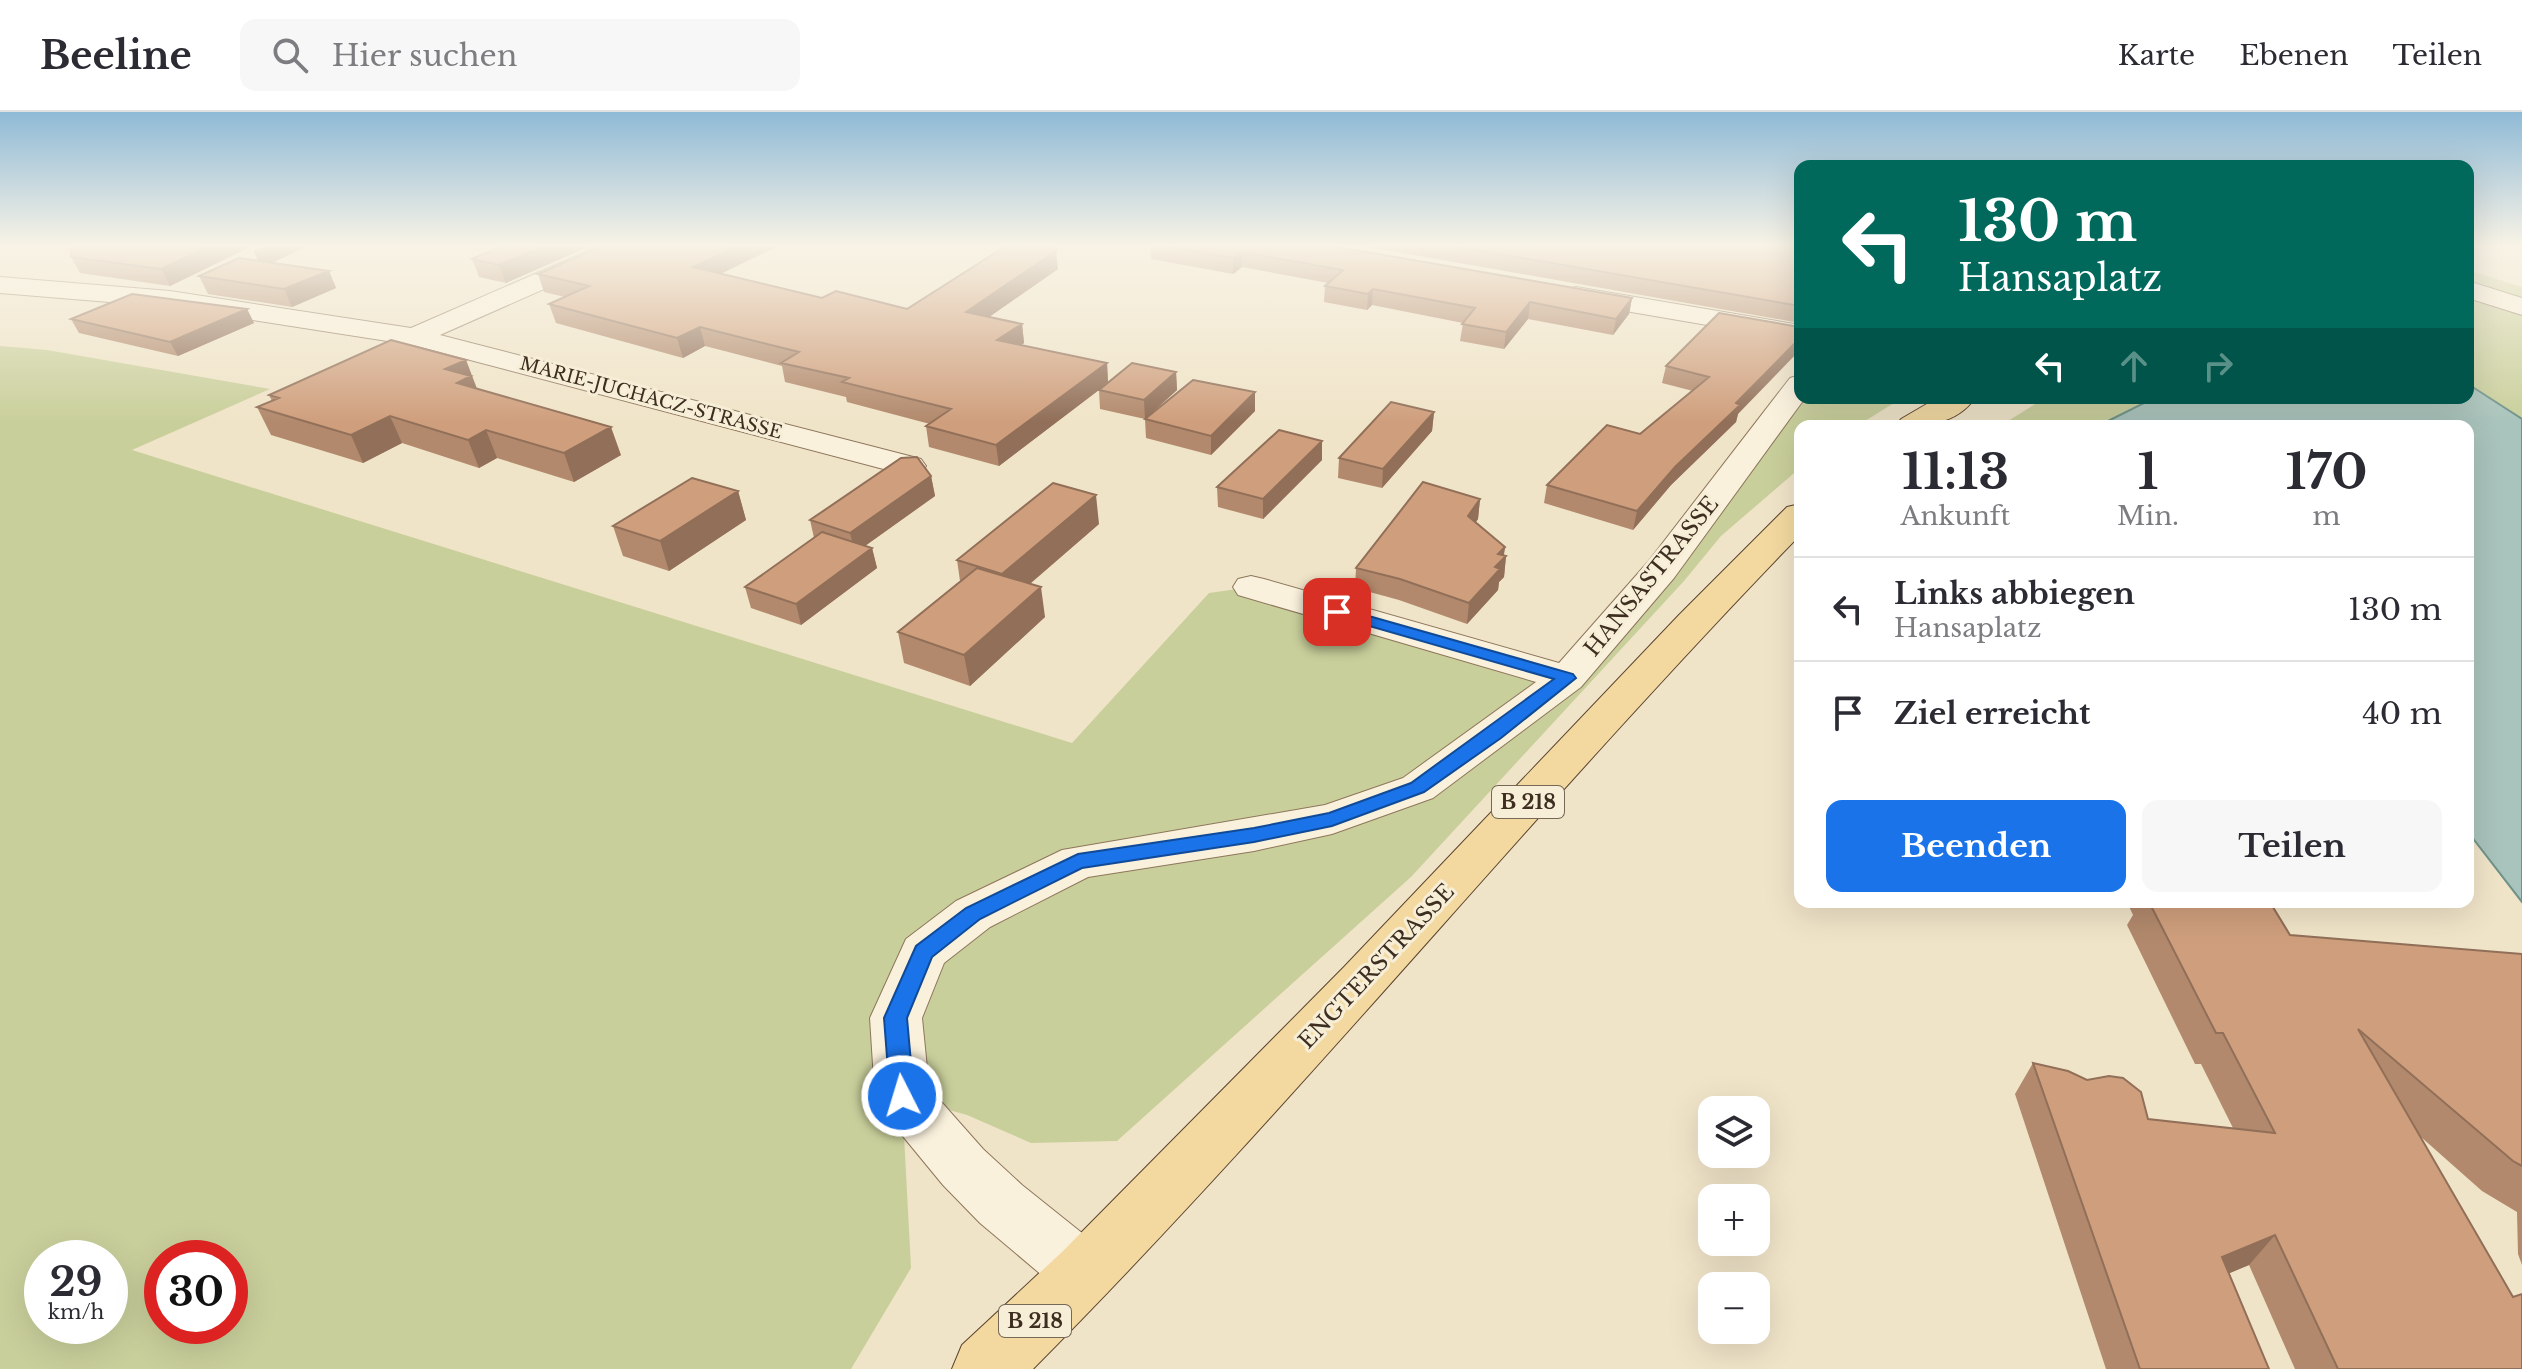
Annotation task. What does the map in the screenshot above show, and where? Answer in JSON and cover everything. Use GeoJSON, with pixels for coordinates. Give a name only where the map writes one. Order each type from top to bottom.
{"type":"FeatureCollection","features":[{"type":"Feature","properties":{"kind":"main road"},"geometry":{"type":"LineString","coordinates":[[1922,420],[1949,404]]}},
{"type":"Feature","properties":{"kind":"main road","name":"ENGTERSTRASSE"},"geometry":{"type":"LineString","coordinates":[[986,1369],[1085,1273],[1363,982],[1693,623],[1794,521]]}},
{"type":"Feature","properties":{"kind":"street","name":"MARIE-JUCHACZ-STRASSE"},"geometry":{"type":"LineString","coordinates":[[206,305],[403,336],[910,466]]}},
{"type":"Feature","properties":{"kind":"street"},"geometry":{"type":"LineString","coordinates":[[403,336],[479,305]]}},
{"type":"Feature","properties":{"kind":"street"},"geometry":{"type":"LineString","coordinates":[[1637,305],[1794,332]]}},
{"type":"Feature","properties":{"kind":"street","name":"HANSASTRASSE"},"geometry":{"type":"LineString","coordinates":[[1085,1273],[1001,1204],[963,1167],[902,1096],[896,1018],[924,952],[973,914],[1078,862],[1254,835],[1332,819],[1418,788],[1567,678],[1661,570],[1794,392]]}},
{"type":"Feature","properties":{"kind":"street"},"geometry":{"type":"LineString","coordinates":[[1251,587],[1567,678]]}},
{"type":"Feature","properties":{"kind":"green space"},"geometry":{"type":"Polygon","coordinates":[[[2474,305],[2522,305],[2522,419],[2474,388],[2474,305]]]}},
{"type":"Feature","properties":{"kind":"green space"},"geometry":{"type":"Polygon","coordinates":[[[0,346],[47,350],[270,389],[132,450],[1072,743],[1209,593],[1251,587],[1567,677],[1795,404],[1892,404],[1867,420],[1794,420],[1794,473],[1721,536],[1684,581],[1411,877],[1117,1141],[1031,1143],[967,1115],[902,1097],[911,1268],[851,1369],[0,1369],[0,346]]]}},
{"type":"Feature","properties":{"kind":"green space"},"geometry":{"type":"Polygon","coordinates":[[[2035,404],[2142,404],[2110,420],[2010,420],[2035,404]]]}},
{"type":"Feature","properties":{"kind":"water"},"geometry":{"type":"Polygon","coordinates":[[[2474,388],[2522,419],[2522,902],[2474,840],[2474,420],[2110,420],[2142,404],[2474,404],[2474,388]]]}},
{"type":"Feature","properties":{"kind":"building"},"geometry":{"type":"Polygon","coordinates":[[[106,305],[214,305],[247,309],[170,342],[71,319],[106,305]]]}},
{"type":"Feature","properties":{"kind":"building"},"geometry":{"type":"Polygon","coordinates":[[[551,305],[890,305],[907,309],[914,305],[977,305],[966,312],[1022,324],[997,340],[1107,363],[996,445],[926,426],[951,409],[842,382],[849,378],[781,363],[799,352],[700,327],[677,338],[551,305]]]}},
{"type":"Feature","properties":{"kind":"building"},"geometry":{"type":"Polygon","coordinates":[[[1457,305],[1528,305],[1506,332],[1462,324],[1475,308],[1457,305]]]}},
{"type":"Feature","properties":{"kind":"building"},"geometry":{"type":"Polygon","coordinates":[[[1543,305],[1627,305],[1616,319],[1543,305]]]}},
{"type":"Feature","properties":{"kind":"building"},"geometry":{"type":"Polygon","coordinates":[[[1719,313],[1794,326],[1794,344],[1736,403],[1740,405],[1675,467],[1637,511],[1547,485],[1607,425],[1640,434],[1709,377],[1666,366],[1719,313]]]}},
{"type":"Feature","properties":{"kind":"building"},"geometry":{"type":"Polygon","coordinates":[[[391,340],[466,360],[445,369],[471,376],[457,383],[611,427],[564,453],[486,430],[468,440],[390,416],[351,435],[257,407],[279,398],[269,395],[391,340]]]}},
{"type":"Feature","properties":{"kind":"building"},"geometry":{"type":"Polygon","coordinates":[[[1132,363],[1176,372],[1144,400],[1099,390],[1132,363]]]}},
{"type":"Feature","properties":{"kind":"building"},"geometry":{"type":"Polygon","coordinates":[[[1193,380],[1255,392],[1211,436],[1145,419],[1193,380]]]}},
{"type":"Feature","properties":{"kind":"building"},"geometry":{"type":"Polygon","coordinates":[[[1391,402],[1434,412],[1383,469],[1339,458],[1391,402]]]}},
{"type":"Feature","properties":{"kind":"building"},"geometry":{"type":"Polygon","coordinates":[[[1279,430],[1322,441],[1263,499],[1217,487],[1279,430]]]}},
{"type":"Feature","properties":{"kind":"building"},"geometry":{"type":"Polygon","coordinates":[[[917,457],[931,476],[850,533],[810,520],[901,458],[917,457]]]}},
{"type":"Feature","properties":{"kind":"building"},"geometry":{"type":"Polygon","coordinates":[[[692,478],[738,491],[660,541],[613,526],[692,478]]]}},
{"type":"Feature","properties":{"kind":"building"},"geometry":{"type":"Polygon","coordinates":[[[1423,482],[1480,499],[1468,516],[1505,547],[1498,554],[1506,556],[1495,567],[1500,569],[1469,603],[1400,579],[1356,568],[1423,482]]]}},
{"type":"Feature","properties":{"kind":"building"},"geometry":{"type":"Polygon","coordinates":[[[1053,483],[1096,495],[1002,574],[957,560],[1053,483]]]}},
{"type":"Feature","properties":{"kind":"building"},"geometry":{"type":"Polygon","coordinates":[[[822,532],[872,548],[796,604],[745,587],[822,532]]]}},
{"type":"Feature","properties":{"kind":"building"},"geometry":{"type":"Polygon","coordinates":[[[977,568],[1041,587],[964,655],[898,632],[977,568]]]}},
{"type":"Feature","properties":{"kind":"building"},"geometry":{"type":"Polygon","coordinates":[[[2152,908],[2273,908],[2290,935],[2522,954],[2522,1166],[2358,1029],[2513,1297],[2522,1294],[2522,1369],[2338,1369],[2275,1235],[2222,1257],[2269,1369],[2140,1369],[2033,1063],[2068,1071],[2087,1080],[2109,1076],[2123,1078],[2141,1092],[2148,1119],[2275,1133],[2223,1033],[2216,1033],[2152,908]]]}},
{"type":"Feature","properties":{"kind":"route"},"geometry":{"type":"LineString","coordinates":[[902,1096],[896,1018],[924,952],[973,914],[1078,862],[1254,835],[1332,819],[1418,788],[1567,678],[1337,612]]}}]}
